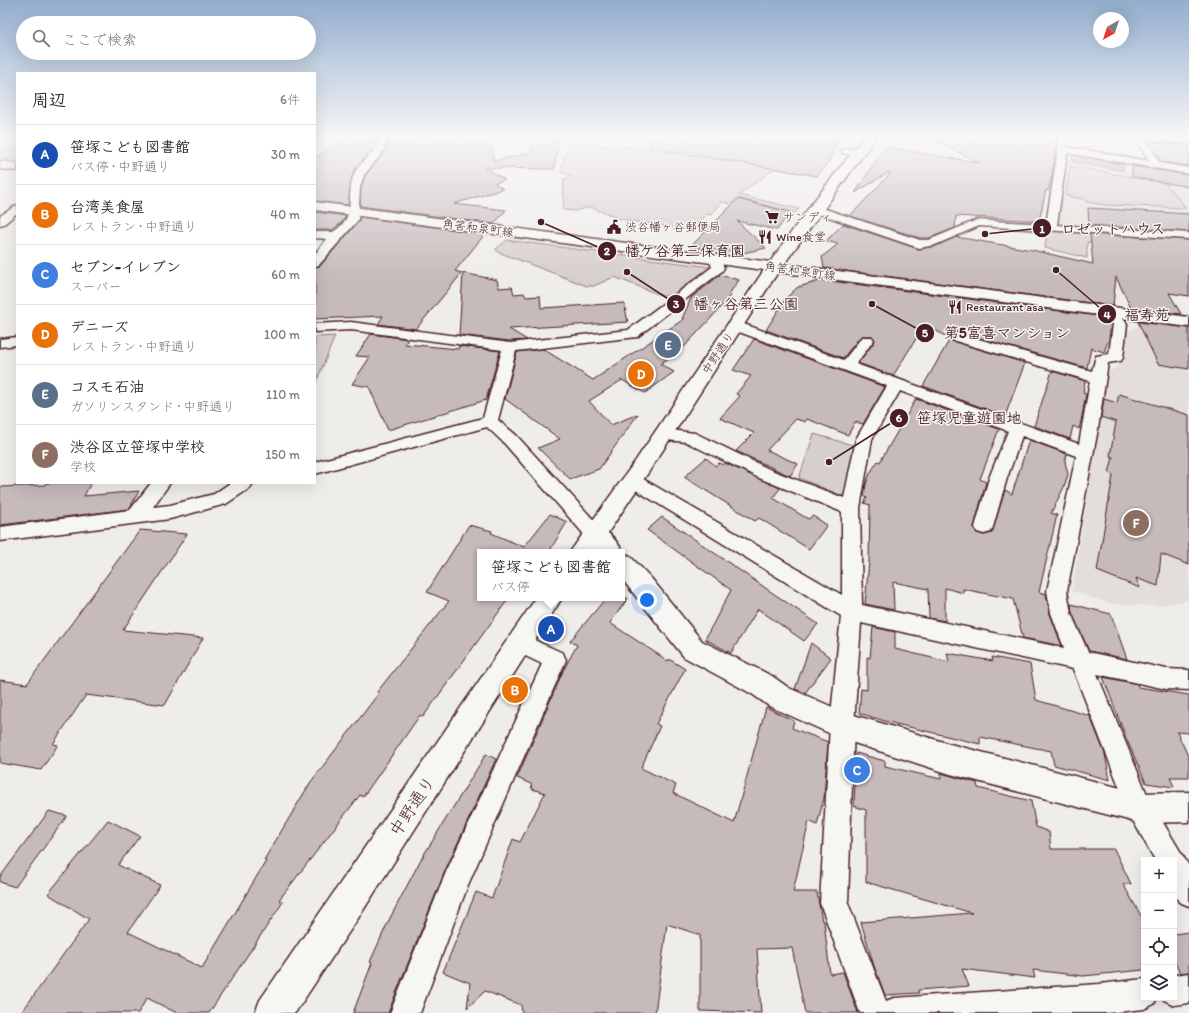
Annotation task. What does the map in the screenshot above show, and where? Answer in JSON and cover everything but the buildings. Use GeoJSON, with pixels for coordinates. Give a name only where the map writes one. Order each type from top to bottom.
{"type":"FeatureCollection","features":[{"type":"Feature","properties":{"kind":"main road","name":"中野通り"},"geometry":{"type":"LineString","coordinates":[[588,543],[831,184]]}},
{"type":"Feature","properties":{"kind":"main road","name":"角筈和泉町線"},"geometry":{"type":"LineString","coordinates":[[316,206],[1189,322]]}},
{"type":"Feature","properties":{"kind":"main road"},"geometry":{"type":"LineString","coordinates":[[588,543],[604,549]]}},
{"type":"Feature","properties":{"kind":"main road"},"geometry":{"type":"LineString","coordinates":[[625,566],[642,585],[692,649],[762,685],[779,697],[842,725],[950,759],[1140,808],[1189,807]]}},
{"type":"Feature","properties":{"kind":"main road","name":"中野通り"},"geometry":{"type":"LineString","coordinates":[[273,1013],[345,908],[548,601]]}},
{"type":"Feature","properties":{"kind":"street"},"geometry":{"type":"LineString","coordinates":[[316,261],[336,236],[352,220],[356,184]]}},
{"type":"Feature","properties":{"kind":"street"},"geometry":{"type":"LineString","coordinates":[[1048,228],[1056,184]]}},
{"type":"Feature","properties":{"kind":"street"},"geometry":{"type":"LineString","coordinates":[[0,222],[16,209]]}},
{"type":"Feature","properties":{"kind":"street"},"geometry":{"type":"LineString","coordinates":[[815,209],[919,244],[931,243],[977,223],[1189,236]]}},
{"type":"Feature","properties":{"kind":"street"},"geometry":{"type":"LineString","coordinates":[[316,235],[336,236]]}},
{"type":"Feature","properties":{"kind":"street"},"geometry":{"type":"LineString","coordinates":[[316,328],[351,326],[510,347],[632,334],[716,270],[718,266],[715,259]]}},
{"type":"Feature","properties":{"kind":"street"},"geometry":{"type":"LineString","coordinates":[[1111,312],[1120,324],[1116,358],[1101,359],[1085,453],[1057,591],[1061,613],[1140,808],[1168,857]]}},
{"type":"Feature","properties":{"kind":"street"},"geometry":{"type":"LineString","coordinates":[[736,326],[1085,453]]}},
{"type":"Feature","properties":{"kind":"street"},"geometry":{"type":"LineString","coordinates":[[957,337],[1098,378]]}},
{"type":"Feature","properties":{"kind":"street"},"geometry":{"type":"LineString","coordinates":[[847,366],[867,340]]}},
{"type":"Feature","properties":{"kind":"street"},"geometry":{"type":"LineString","coordinates":[[0,343],[16,341]]}},
{"type":"Feature","properties":{"kind":"street"},"geometry":{"type":"LineString","coordinates":[[490,421],[510,347]]}},
{"type":"Feature","properties":{"kind":"street"},"geometry":{"type":"LineString","coordinates":[[875,1013],[834,903],[842,725],[852,612],[851,508],[864,439],[896,384]]}},
{"type":"Feature","properties":{"kind":"street"},"geometry":{"type":"LineString","coordinates":[[316,468],[490,421]]}},
{"type":"Feature","properties":{"kind":"street"},"geometry":{"type":"LineString","coordinates":[[490,421],[510,439],[588,543]]}},
{"type":"Feature","properties":{"kind":"street"},"geometry":{"type":"LineString","coordinates":[[984,527],[998,478],[1017,428]]}},
{"type":"Feature","properties":{"kind":"street"},"geometry":{"type":"LineString","coordinates":[[662,435],[689,437],[765,474],[851,508]]}},
{"type":"Feature","properties":{"kind":"street"},"geometry":{"type":"LineString","coordinates":[[632,480],[852,612],[1166,679],[1189,680]]}},
{"type":"Feature","properties":{"kind":"street"},"geometry":{"type":"LineString","coordinates":[[136,516],[160,484]]}},
{"type":"Feature","properties":{"kind":"street"},"geometry":{"type":"LineString","coordinates":[[0,534],[170,512],[220,499],[242,484]]}},
{"type":"Feature","properties":{"kind":"street"},"geometry":{"type":"LineString","coordinates":[[405,1013],[456,882],[555,660],[521,643]]}},
{"type":"Feature","properties":{"kind":"street"},"geometry":{"type":"LineString","coordinates":[[1177,871],[1189,892]]}},
{"type":"Feature","properties":{"kind":"street"},"geometry":{"type":"LineString","coordinates":[[1177,990],[1189,988]]}},
{"type":"Feature","properties":{"kind":"street"},"geometry":{"type":"LineString","coordinates":[[894,1013],[1099,999],[1141,994]]}},
{"type":"Feature","properties":{"kind":"shaded area"},"geometry":{"type":"Polygon","coordinates":[[[564,184],[753,184],[739,195],[799,209],[795,213],[737,198],[731,204],[722,202],[711,215],[706,214],[690,230],[624,220],[590,207],[575,211],[563,210],[564,184]]]}},
{"type":"Feature","properties":{"kind":"shaded area"},"geometry":{"type":"Polygon","coordinates":[[[1063,184],[1189,184],[1189,234],[1057,226],[1063,184]]]}},
{"type":"Feature","properties":{"kind":"shaded area"},"geometry":{"type":"Polygon","coordinates":[[[1068,184],[1166,184],[1186,208],[1106,205],[1086,202],[1085,199],[1066,196],[1068,184]]]}},
{"type":"Feature","properties":{"kind":"shaded area"},"geometry":{"type":"Polygon","coordinates":[[[1047,230],[1133,234],[1137,249],[1087,242],[1087,258],[1045,248],[1047,230]]]}},
{"type":"Feature","properties":{"kind":"shaded area"},"geometry":{"type":"Polygon","coordinates":[[[507,240],[710,267],[675,294],[663,296],[614,277],[594,286],[587,286],[498,252],[496,249],[507,240]]]}},
{"type":"Feature","properties":{"kind":"shaded area"},"geometry":{"type":"Polygon","coordinates":[[[1141,326],[1189,332],[1189,600],[1156,606],[1110,604],[1072,591],[1107,374],[1126,359],[1127,331],[1141,326]]]}},
{"type":"Feature","properties":{"kind":"shaded area"},"geometry":{"type":"Polygon","coordinates":[[[335,336],[316,383],[316,337],[335,336]]]}},
{"type":"Feature","properties":{"kind":"shaded area"},"geometry":{"type":"Polygon","coordinates":[[[814,434],[856,446],[849,495],[843,496],[799,478],[814,434]]]}},
{"type":"Feature","properties":{"kind":"place","name":"サンディ"},"geometry":{"type":"Point","coordinates":[772,217]}},
{"type":"Feature","properties":{"kind":"place","name":"幡ケ谷第三保育園"},"geometry":{"type":"Point","coordinates":[541,222]}},
{"type":"Feature","properties":{"kind":"place","name":"渋谷幡ヶ谷郵便局"},"geometry":{"type":"Point","coordinates":[614,227]}},
{"type":"Feature","properties":{"kind":"place","name":"ロゼットハウス"},"geometry":{"type":"Point","coordinates":[985,234]}},
{"type":"Feature","properties":{"kind":"place","name":"Wine食堂"},"geometry":{"type":"Point","coordinates":[765,237]}},
{"type":"Feature","properties":{"kind":"place","name":"福寿苑"},"geometry":{"type":"Point","coordinates":[1056,270]}},
{"type":"Feature","properties":{"kind":"place","name":"幡ヶ谷第三公園"},"geometry":{"type":"Point","coordinates":[627,272]}},
{"type":"Feature","properties":{"kind":"place","name":"第5富喜マンション"},"geometry":{"type":"Point","coordinates":[872,304]}},
{"type":"Feature","properties":{"kind":"place","name":"Restaurant asa"},"geometry":{"type":"Point","coordinates":[955,307]}},
{"type":"Feature","properties":{"kind":"place","name":"コスモ石油"},"geometry":{"type":"Point","coordinates":[668,345]}},
{"type":"Feature","properties":{"kind":"place","name":"デニーズ"},"geometry":{"type":"Point","coordinates":[641,374]}},
{"type":"Feature","properties":{"kind":"place","name":"笹塚児童遊園地"},"geometry":{"type":"Point","coordinates":[829,462]}},
{"type":"Feature","properties":{"kind":"place","name":"渋谷区立笹塚中学校"},"geometry":{"type":"Point","coordinates":[1136,523]}},
{"type":"Feature","properties":{"kind":"place","name":"笹塚こども図書館"},"geometry":{"type":"Point","coordinates":[551,629]}},
{"type":"Feature","properties":{"kind":"place","name":"台湾美食屋"},"geometry":{"type":"Point","coordinates":[515,690]}},
{"type":"Feature","properties":{"kind":"place","name":"セブン-イレブン"},"geometry":{"type":"Point","coordinates":[857,770]}}]}
